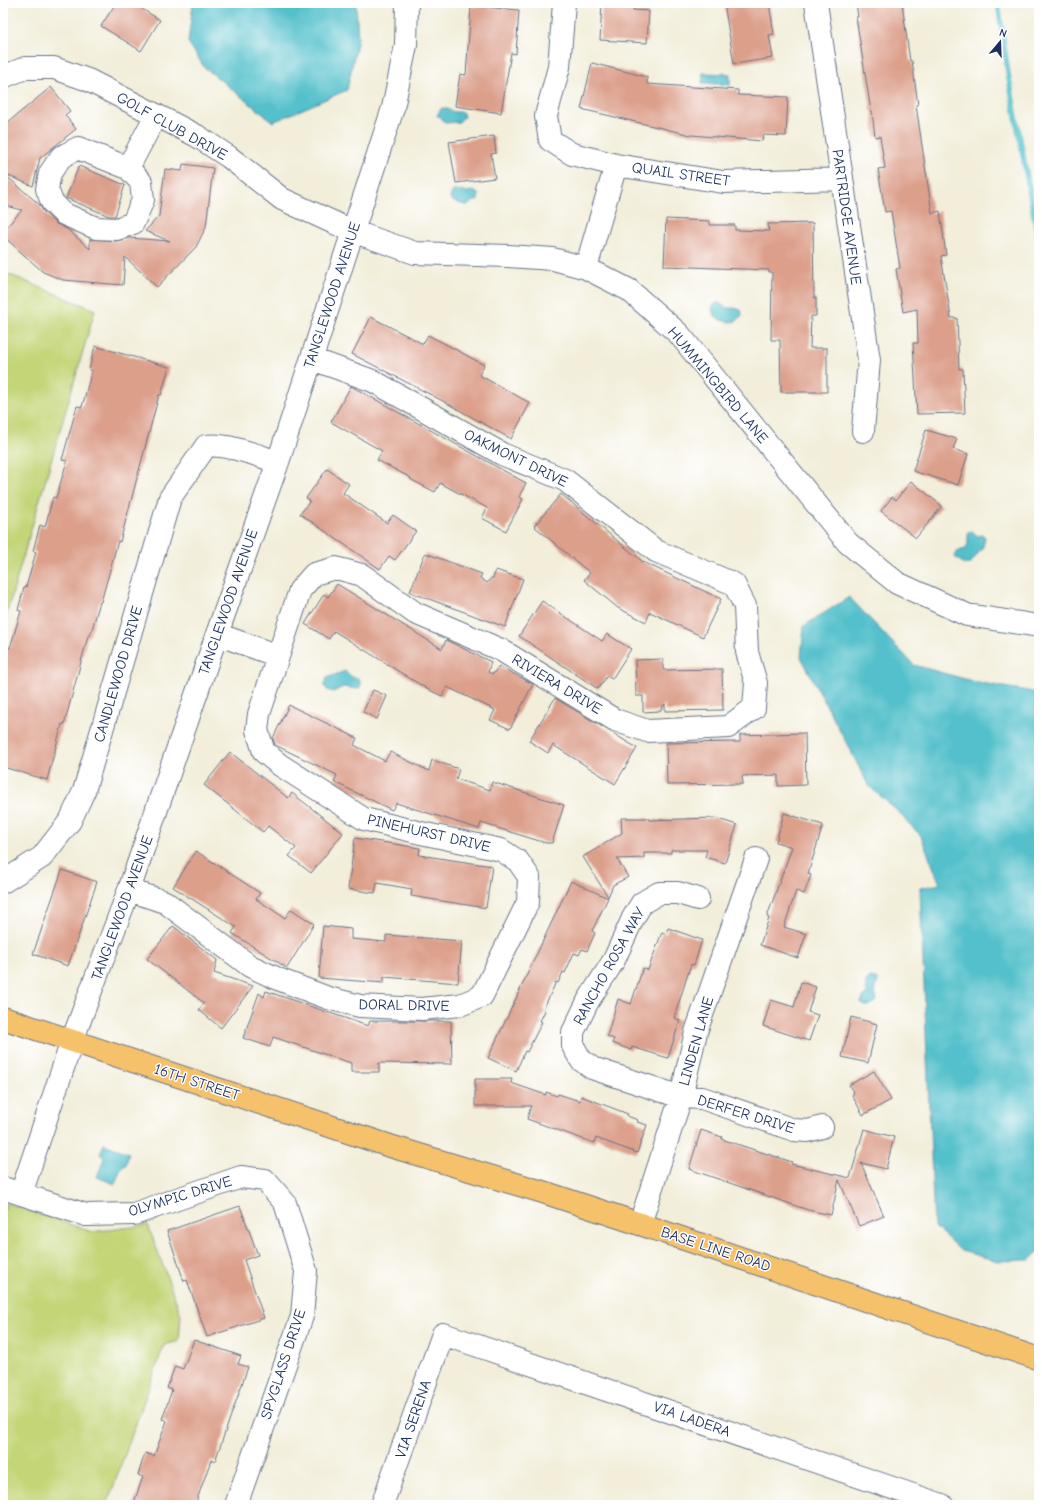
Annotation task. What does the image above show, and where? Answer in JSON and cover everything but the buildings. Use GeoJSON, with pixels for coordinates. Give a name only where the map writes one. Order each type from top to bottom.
{"type":"FeatureCollection","features":[{"type":"Feature","properties":{"kind":"main road","name":"16TH STREET"},"geometry":{"type":"LineString","coordinates":[[3,1018],[390,1146]]}},
{"type":"Feature","properties":{"kind":"main road","name":"BASE LINE ROAD"},"geometry":{"type":"LineString","coordinates":[[390,1146],[546,1193],[1039,1359]]}},
{"type":"Feature","properties":{"kind":"street","name":"TANGLEWOOD AVENUE"},"geometry":{"type":"LineString","coordinates":[[12,1191],[130,890],[217,634],[278,462],[393,108],[406,45],[407,3]]}},
{"type":"Feature","properties":{"kind":"street","name":"QUAIL STREET"},"geometry":{"type":"LineString","coordinates":[[564,3],[559,67],[546,116],[550,140],[572,154],[616,165],[723,182],[842,179]]}},
{"type":"Feature","properties":{"kind":"street","name":"PARTRIDGE AVENUE"},"geometry":{"type":"LineString","coordinates":[[816,3],[869,360],[863,431]]}},
{"type":"Feature","properties":{"kind":"street","name":"GOLF CLUB DRIVE"},"geometry":{"type":"LineString","coordinates":[[3,77],[25,68],[54,68],[88,80],[197,136],[229,157],[282,199],[352,231]]}},
{"type":"Feature","properties":{"kind":"street"},"geometry":{"type":"LineString","coordinates":[[128,168],[156,115]]}},
{"type":"Feature","properties":{"kind":"street"},"geometry":{"type":"LineString","coordinates":[[586,268],[616,165]]}},
{"type":"Feature","properties":{"kind":"street","name":"HUMMINGBIRD LANE"},"geometry":{"type":"LineString","coordinates":[[352,231],[415,253],[553,259],[586,268],[629,290],[679,334],[848,543],[897,583],[967,616],[1039,626]]}},
{"type":"Feature","properties":{"kind":"street","name":"OAKMONT DRIVE"},"geometry":{"type":"LineString","coordinates":[[312,359],[373,381],[502,454],[565,480],[656,551],[734,584],[745,606],[747,652]]}},
{"type":"Feature","properties":{"kind":"street","name":"CANDLEWOOD DRIVE"},"geometry":{"type":"LineString","coordinates":[[3,882],[42,857],[70,821],[84,791],[170,498],[206,446],[243,451],[278,462]]}},
{"type":"Feature","properties":{"kind":"street","name":"RIVIERA DRIVE"},"geometry":{"type":"LineString","coordinates":[[278,656],[300,590],[314,574],[336,568],[362,574],[414,613],[501,650],[615,720],[647,731],[728,727],[754,708],[756,683],[747,652]]}},
{"type":"Feature","properties":{"kind":"street"},"geometry":{"type":"LineString","coordinates":[[217,634],[278,656]]}},
{"type":"Feature","properties":{"kind":"street","name":"PINEHURST DRIVE"},"geometry":{"type":"LineString","coordinates":[[278,656],[259,714],[257,730],[264,752],[286,769],[364,819],[421,834],[501,850],[518,862],[529,877]]}},
{"type":"Feature","properties":{"kind":"street","name":"LINDEN LANE"},"geometry":{"type":"LineString","coordinates":[[640,1224],[681,1097],[696,1032],[756,859]]}},
{"type":"Feature","properties":{"kind":"street","name":"DORAL DRIVE"},"geometry":{"type":"LineString","coordinates":[[130,890],[166,902],[250,966],[278,979],[328,998],[360,1006],[422,1008],[460,1006],[482,996],[528,902],[529,877]]}},
{"type":"Feature","properties":{"kind":"street","name":"RANCHO ROSA WAY"},"geometry":{"type":"LineString","coordinates":[[581,1060],[573,1046],[573,1032],[588,1001],[614,960],[633,918],[642,903],[659,893],[678,893],[698,899]]}},
{"type":"Feature","properties":{"kind":"street","name":"DERFER DRIVE"},"geometry":{"type":"LineString","coordinates":[[581,1060],[592,1068],[681,1097],[702,1098],[794,1130],[808,1131],[822,1127]]}},
{"type":"Feature","properties":{"kind":"street","name":"OLYMPIC DRIVE"},"geometry":{"type":"LineString","coordinates":[[12,1191],[86,1215],[134,1214],[241,1177],[265,1180]]}},
{"type":"Feature","properties":{"kind":"street","name":"SPYGLASS DRIVE"},"geometry":{"type":"LineString","coordinates":[[236,1505],[302,1316],[306,1271],[285,1203],[265,1180]]}},
{"type":"Feature","properties":{"kind":"street","name":"VIA SERENA"},"geometry":{"type":"LineString","coordinates":[[382,1505],[443,1334]]}},
{"type":"Feature","properties":{"kind":"street","name":"VIA LADERA"},"geometry":{"type":"LineString","coordinates":[[443,1334],[942,1505]]}},
{"type":"Feature","properties":{"kind":"green space"},"geometry":{"type":"Polygon","coordinates":[[[3,272],[95,310],[3,626],[3,272]]]}},
{"type":"Feature","properties":{"kind":"green space"},"geometry":{"type":"Polygon","coordinates":[[[7,1203],[92,1232],[148,1225],[181,1315],[179,1341],[164,1345],[109,1499],[105,1505],[3,1505],[3,1211],[7,1203]]]}},
{"type":"Feature","properties":{"kind":"water"},"geometry":{"type":"Polygon","coordinates":[[[193,3],[356,3],[358,38],[347,90],[273,122],[204,67],[188,42],[193,3]]]}},
{"type":"Feature","properties":{"kind":"water"},"geometry":{"type":"Polygon","coordinates":[[[703,73],[730,74],[730,85],[702,83],[703,73]]]}},
{"type":"Feature","properties":{"kind":"water"},"geometry":{"type":"Polygon","coordinates":[[[442,108],[446,108],[452,112],[463,113],[464,117],[459,122],[445,123],[440,116],[437,116],[442,108]]]}},
{"type":"Feature","properties":{"kind":"water"},"geometry":{"type":"Polygon","coordinates":[[[455,190],[475,192],[479,195],[478,200],[469,205],[452,201],[450,198],[452,192],[455,190]]]}},
{"type":"Feature","properties":{"kind":"water"},"geometry":{"type":"Polygon","coordinates":[[[716,303],[719,303],[726,308],[741,310],[742,314],[739,319],[733,322],[721,320],[715,316],[713,312],[712,307],[716,303]]]}},
{"type":"Feature","properties":{"kind":"water"},"geometry":{"type":"Polygon","coordinates":[[[971,531],[978,536],[983,535],[985,537],[983,547],[970,564],[964,564],[954,555],[958,551],[966,549],[968,544],[968,532],[971,531]]]}},
{"type":"Feature","properties":{"kind":"water"},"geometry":{"type":"Polygon","coordinates":[[[849,597],[914,665],[976,682],[1039,693],[1039,1251],[1030,1260],[998,1261],[961,1251],[934,1226],[920,888],[940,884],[921,836],[895,809],[869,786],[801,657],[804,626],[849,597]]]}},
{"type":"Feature","properties":{"kind":"water"},"geometry":{"type":"Polygon","coordinates":[[[345,671],[352,677],[358,678],[361,684],[359,689],[343,687],[333,692],[327,690],[324,685],[327,678],[345,671]]]}},
{"type":"Feature","properties":{"kind":"water"},"geometry":{"type":"Polygon","coordinates":[[[870,977],[876,978],[878,981],[875,992],[877,1001],[869,1006],[865,1006],[861,1003],[863,997],[867,995],[865,989],[866,981],[870,977]]]}},
{"type":"Feature","properties":{"kind":"water"},"geometry":{"type":"Polygon","coordinates":[[[104,1144],[129,1153],[126,1165],[121,1168],[115,1184],[97,1177],[104,1158],[100,1154],[104,1144]]]}},
{"type":"Feature","properties":{"kind":"waterway"},"geometry":{"type":"LineString","coordinates":[[998,3],[1008,73],[1039,243]]}}]}
